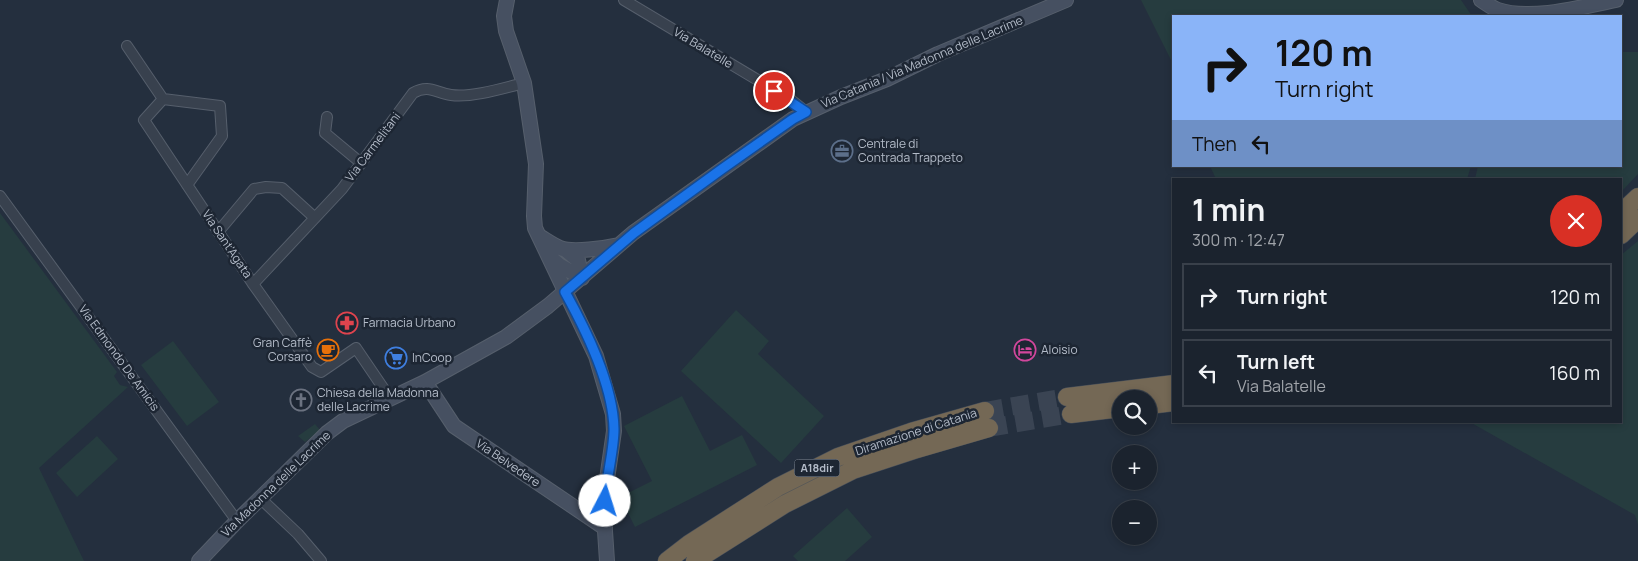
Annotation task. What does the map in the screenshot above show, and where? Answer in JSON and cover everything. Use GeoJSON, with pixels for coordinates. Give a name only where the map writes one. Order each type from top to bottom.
{"type":"FeatureCollection","features":[{"type":"Feature","properties":{"kind":"highway"},"geometry":{"type":"LineString","coordinates":[[1622,212],[1638,197]]}},
{"type":"Feature","properties":{"kind":"highway"},"geometry":{"type":"LineString","coordinates":[[1622,234],[1638,219]]}},
{"type":"Feature","properties":{"kind":"highway"},"geometry":{"type":"LineString","coordinates":[[1144,390],[1172,384]]}},
{"type":"Feature","properties":{"kind":"highway"},"geometry":{"type":"LineString","coordinates":[[1112,396],[1069,405],[1112,407]]}},
{"type":"Feature","properties":{"kind":"highway"},"geometry":{"type":"LineString","coordinates":[[1157,404],[1172,402]]}},
{"type":"Feature","properties":{"kind":"highway","name":"Diramazione di Catania"},"geometry":{"type":"LineString","coordinates":[[667,561],[689,544],[778,488],[838,457],[911,432],[985,411]]}},
{"type":"Feature","properties":{"kind":"highway","name":"Diramazione di Catania"},"geometry":{"type":"LineString","coordinates":[[695,561],[785,504],[853,470],[989,428]]}},
{"type":"Feature","properties":{"kind":"main road"},"geometry":{"type":"LineString","coordinates":[[508,0],[504,16],[506,31],[524,83],[536,164],[535,228],[582,323],[596,356],[613,414],[614,431],[606,486],[605,528],[607,561]]}},
{"type":"Feature","properties":{"kind":"main road","name":"Via Catania / Via Madonna delle Lacrime"},"geometry":{"type":"LineString","coordinates":[[565,292],[619,246],[708,179],[793,119],[1066,0]]}},
{"type":"Feature","properties":{"kind":"main road"},"geometry":{"type":"LineString","coordinates":[[1481,0],[1496,9],[1516,14],[1560,10],[1616,0]]}},
{"type":"Feature","properties":{"kind":"main road"},"geometry":{"type":"LineString","coordinates":[[539,236],[566,250],[619,246]]}},
{"type":"Feature","properties":{"kind":"main road"},"geometry":{"type":"LineString","coordinates":[[566,250],[578,260],[582,278]]}},
{"type":"Feature","properties":{"kind":"main road"},"geometry":{"type":"LineString","coordinates":[[549,256],[559,265],[582,278]]}},
{"type":"Feature","properties":{"kind":"main road","name":"Via Madonna delle Lacrime"},"geometry":{"type":"LineString","coordinates":[[199,561],[237,520],[327,433],[343,421],[425,382],[506,337],[565,292]]}},
{"type":"Feature","properties":{"kind":"main road","name":"Via Belvedere"},"geometry":{"type":"LineString","coordinates":[[425,382],[454,426],[605,528]]}},
{"type":"Feature","properties":{"kind":"main road"},"geometry":{"type":"LineString","coordinates":[[605,528],[615,561]]}},
{"type":"Feature","properties":{"kind":"street","name":"Via Balatelle"},"geometry":{"type":"LineString","coordinates":[[624,0],[790,100],[806,112]]}},
{"type":"Feature","properties":{"kind":"street"},"geometry":{"type":"LineString","coordinates":[[127,46],[163,98],[220,106],[222,136],[187,185]]}},
{"type":"Feature","properties":{"kind":"street","name":"Via Carmelitani"},"geometry":{"type":"LineString","coordinates":[[253,284],[342,189],[413,93],[420,89],[431,89],[451,96],[484,93],[524,83]]}},
{"type":"Feature","properties":{"kind":"street","name":"Via Sant'Agata"},"geometry":{"type":"LineString","coordinates":[[163,98],[144,120],[253,284],[312,367],[321,372],[356,348],[390,398]]}},
{"type":"Feature","properties":{"kind":"street"},"geometry":{"type":"LineString","coordinates":[[327,117],[325,133],[361,163]]}},
{"type":"Feature","properties":{"kind":"street"},"geometry":{"type":"LineString","coordinates":[[218,232],[254,189],[266,187],[282,188],[315,218]]}},
{"type":"Feature","properties":{"kind":"street","name":"Via Edmondo De Amicis"},"geometry":{"type":"LineString","coordinates":[[0,196],[237,520]]}},
{"type":"Feature","properties":{"kind":"street"},"geometry":{"type":"LineString","coordinates":[[260,498],[298,534],[321,561]]}},
{"type":"Feature","properties":{"kind":"green space"},"geometry":{"type":"Polygon","coordinates":[[[1141,0],[1461,0],[1471,15],[1172,15],[1172,62],[1141,0]]]}},
{"type":"Feature","properties":{"kind":"green space"},"geometry":{"type":"Polygon","coordinates":[[[1622,52],[1638,52],[1638,174],[1622,191],[1622,178],[1475,178],[1478,167],[1622,167],[1622,52]]]}},
{"type":"Feature","properties":{"kind":"green space"},"geometry":{"type":"Polygon","coordinates":[[[1210,167],[1471,167],[1467,178],[1216,178],[1210,167]]]}},
{"type":"Feature","properties":{"kind":"green space"},"geometry":{"type":"Polygon","coordinates":[[[0,213],[117,372],[114,376],[120,385],[128,387],[39,468],[84,561],[0,561],[0,213]]]}},
{"type":"Feature","properties":{"kind":"green space"},"geometry":{"type":"Polygon","coordinates":[[[1638,241],[1638,525],[1635,515],[1472,423],[1622,423],[1622,254],[1638,241]]]}},
{"type":"Feature","properties":{"kind":"green space"},"geometry":{"type":"Polygon","coordinates":[[[736,310],[769,341],[758,354],[824,416],[781,463],[681,371],[736,310]]]}},
{"type":"Feature","properties":{"kind":"green space"},"geometry":{"type":"Polygon","coordinates":[[[173,341],[219,402],[187,426],[141,365],[173,341]]]}},
{"type":"Feature","properties":{"kind":"green space"},"geometry":{"type":"Polygon","coordinates":[[[682,396],[710,451],[742,435],[757,465],[635,527],[620,497],[652,481],[624,426],[682,396]]]}},
{"type":"Feature","properties":{"kind":"green space"},"geometry":{"type":"Polygon","coordinates":[[[315,424],[320,430],[305,442],[298,436],[315,424]]]}},
{"type":"Feature","properties":{"kind":"green space"},"geometry":{"type":"Polygon","coordinates":[[[97,436],[118,459],[77,497],[56,473],[97,436]]]}},
{"type":"Feature","properties":{"kind":"green space"},"geometry":{"type":"Polygon","coordinates":[[[847,508],[872,537],[845,561],[798,561],[793,556],[847,508]]]}},
{"type":"Feature","properties":{"kind":"tunnel"},"geometry":{"type":"LineString","coordinates":[[985,411],[1067,397]]}},
{"type":"Feature","properties":{"kind":"tunnel"},"geometry":{"type":"LineString","coordinates":[[989,428],[1071,414]]}},
{"type":"Feature","properties":{"kind":"place","name":"Centrale di Contrada Trappeto"},"geometry":{"type":"Point","coordinates":[842,151]}},
{"type":"Feature","properties":{"kind":"place","name":"Farmacia Urbano"},"geometry":{"type":"Point","coordinates":[347,323]}},
{"type":"Feature","properties":{"kind":"place","name":"Gran Caffè Corsaro"},"geometry":{"type":"Point","coordinates":[328,350]}},
{"type":"Feature","properties":{"kind":"place","name":"Aloisio"},"geometry":{"type":"Point","coordinates":[1025,350]}},
{"type":"Feature","properties":{"kind":"place","name":"InCoop"},"geometry":{"type":"Point","coordinates":[396,358]}},
{"type":"Feature","properties":{"kind":"place","name":"Chiesa della Madonna delle Lacrime"},"geometry":{"type":"Point","coordinates":[301,400]}},
{"type":"Feature","properties":{"kind":"route"},"geometry":{"type":"LineString","coordinates":[[605,501],[614,431],[613,414],[596,356],[582,323],[565,292],[634,233],[793,119],[806,112],[774,91]]}}]}
